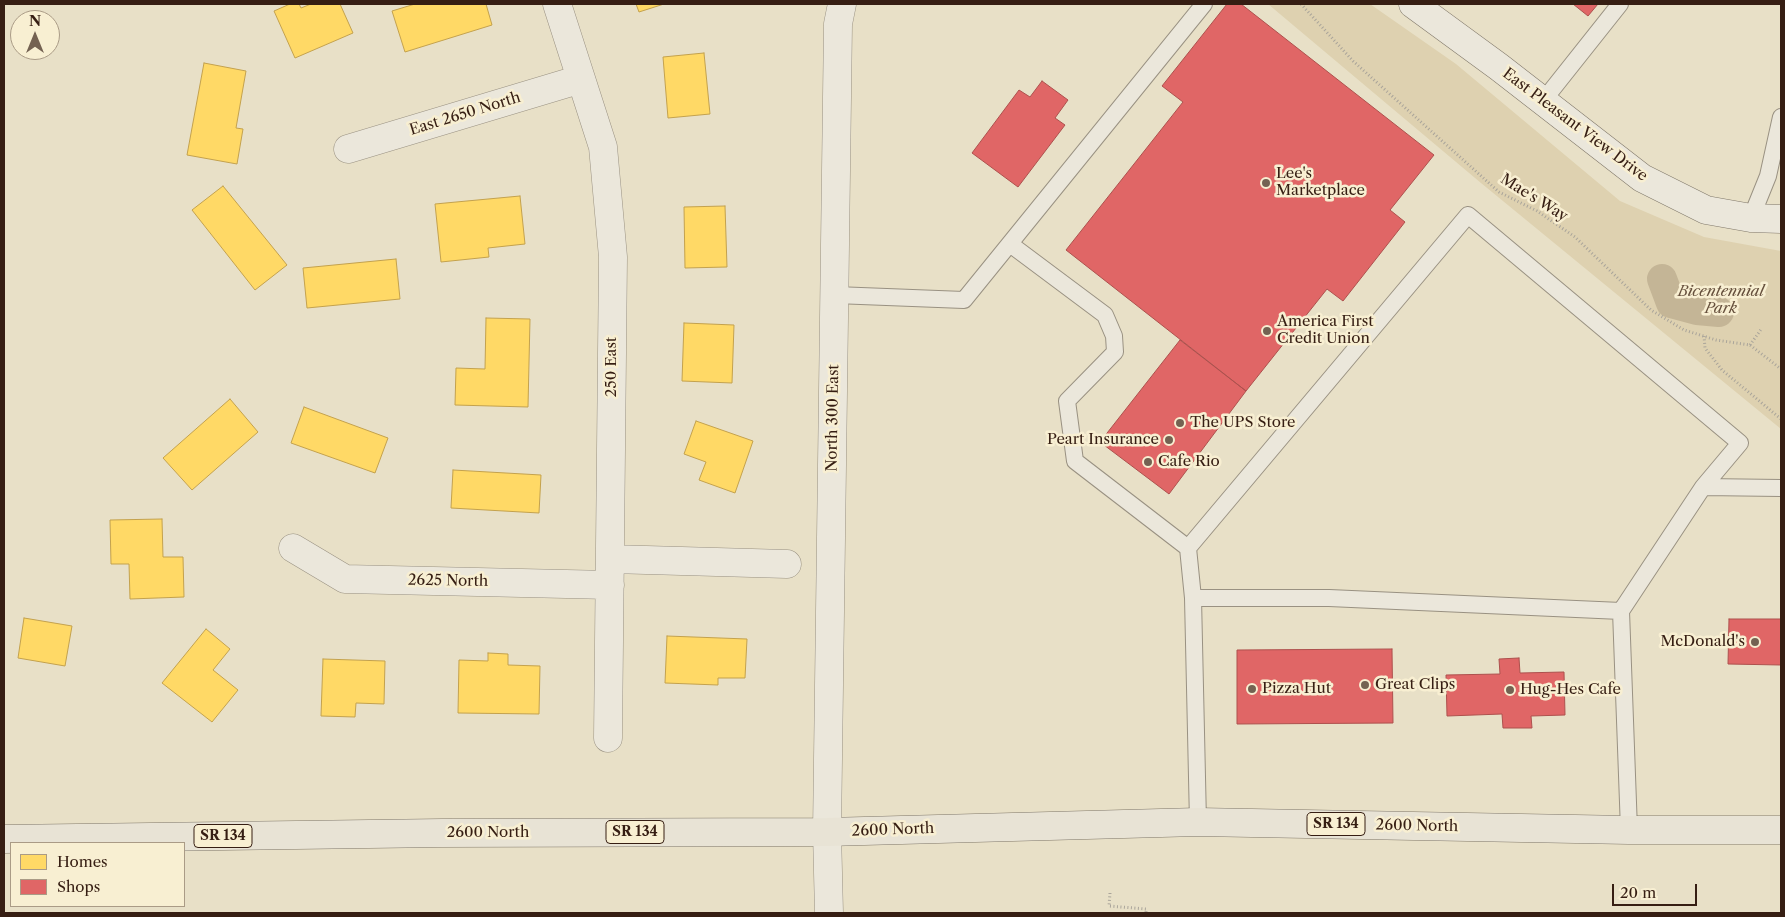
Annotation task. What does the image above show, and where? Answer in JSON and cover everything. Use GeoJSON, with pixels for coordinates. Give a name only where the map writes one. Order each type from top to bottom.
{"type":"FeatureCollection","features":[{"type":"Feature","properties":{"kind":"main road","name":"2600 North"},"geometry":{"type":"LineString","coordinates":[[4,839],[452,833],[827,832],[1198,822],[1629,830],[1781,830]]}},
{"type":"Feature","properties":{"kind":"street","name":"250 East"},"geometry":{"type":"LineString","coordinates":[[557,4],[603,146],[613,257],[608,738]]}},
{"type":"Feature","properties":{"kind":"street","name":"North 300 East"},"geometry":{"type":"LineString","coordinates":[[829,913],[827,832],[834,295],[838,24],[842,4]]}},
{"type":"Feature","properties":{"kind":"street","name":"East Pleasant View Drive"},"geometry":{"type":"LineString","coordinates":[[1423,6],[1642,178],[1706,210],[1751,218],[1781,219]]}},
{"type":"Feature","properties":{"kind":"street","name":"East 2650 North"},"geometry":{"type":"LineString","coordinates":[[348,149],[581,79]]}},
{"type":"Feature","properties":{"kind":"street","name":"2625 North"},"geometry":{"type":"LineString","coordinates":[[293,548],[345,579],[611,572],[787,564]]}},
{"type":"Feature","properties":{"kind":"lane"},"geometry":{"type":"LineString","coordinates":[[834,295],[964,300],[1204,4]]}},
{"type":"Feature","properties":{"kind":"lane"},"geometry":{"type":"LineString","coordinates":[[1542,101],[1620,4]]}},
{"type":"Feature","properties":{"kind":"lane"},"geometry":{"type":"LineString","coordinates":[[1751,218],[1768,176],[1781,117]]}},
{"type":"Feature","properties":{"kind":"lane"},"geometry":{"type":"LineString","coordinates":[[1198,822],[1193,598],[1188,548],[1468,215],[1740,443],[1703,487],[1621,611],[1629,830]]}},
{"type":"Feature","properties":{"kind":"lane"},"geometry":{"type":"LineString","coordinates":[[1010,244],[1105,315],[1114,336],[1115,352],[1067,401],[1075,461],[1188,548]]}},
{"type":"Feature","properties":{"kind":"lane"},"geometry":{"type":"LineString","coordinates":[[1703,487],[1781,488]]}},
{"type":"Feature","properties":{"kind":"lane"},"geometry":{"type":"LineString","coordinates":[[1193,598],[1330,598],[1621,611]]}},
{"type":"Feature","properties":{"kind":"path","name":"Mae's Way"},"geometry":{"type":"LineString","coordinates":[[1301,4],[1352,61],[1499,192],[1536,211],[1575,237],[1651,310],[1684,330],[1716,340],[1750,345],[1781,369]]}},
{"type":"Feature","properties":{"kind":"path"},"geometry":{"type":"LineString","coordinates":[[1750,345],[1762,328]]}},
{"type":"Feature","properties":{"kind":"path"},"geometry":{"type":"LineString","coordinates":[[1704,336],[1705,348],[1722,370],[1781,420]]}},
{"type":"Feature","properties":{"kind":"path"},"geometry":{"type":"LineString","coordinates":[[1110,893],[1109,906],[1146,909],[1146,913]]}},
{"type":"Feature","properties":{"kind":"green space","name":"Bicentennial Park"},"geometry":{"type":"Polygon","coordinates":[[[1268,4],[1370,4],[1456,64],[1620,201],[1704,237],[1781,251],[1781,429],[1481,183],[1268,4]]]}},
{"type":"Feature","properties":{"kind":"building: Homes"},"geometry":{"type":"Polygon","coordinates":[[[290,4],[299,4],[301,8],[311,4],[340,4],[353,33],[295,58],[274,11],[290,4]]]}},
{"type":"Feature","properties":{"kind":"building: Homes"},"geometry":{"type":"Polygon","coordinates":[[[415,4],[486,4],[492,25],[405,52],[392,11],[415,4]]]}},
{"type":"Feature","properties":{"kind":"building: Homes"},"geometry":{"type":"Polygon","coordinates":[[[636,4],[664,4],[639,12],[636,4]]]}},
{"type":"Feature","properties":{"kind":"building: Homes"},"geometry":{"type":"Polygon","coordinates":[[[704,53],[710,114],[668,118],[663,57],[704,53]]]}},
{"type":"Feature","properties":{"kind":"building: Homes"},"geometry":{"type":"Polygon","coordinates":[[[204,63],[246,71],[236,128],[243,129],[237,164],[187,155],[204,63]]]}},
{"type":"Feature","properties":{"kind":"building: Homes"},"geometry":{"type":"Polygon","coordinates":[[[223,186],[287,265],[255,290],[192,210],[223,186]]]}},
{"type":"Feature","properties":{"kind":"building: Homes"},"geometry":{"type":"Polygon","coordinates":[[[520,196],[525,244],[488,248],[489,257],[441,262],[435,204],[520,196]]]}},
{"type":"Feature","properties":{"kind":"building: Homes"},"geometry":{"type":"Polygon","coordinates":[[[725,206],[727,267],[685,268],[684,207],[725,206]]]}},
{"type":"Feature","properties":{"kind":"building: Homes"},"geometry":{"type":"Polygon","coordinates":[[[396,259],[400,299],[307,308],[303,268],[396,259]]]}},
{"type":"Feature","properties":{"kind":"building: Homes"},"geometry":{"type":"Polygon","coordinates":[[[486,318],[530,319],[528,407],[455,405],[456,368],[485,369],[486,318]]]}},
{"type":"Feature","properties":{"kind":"building: Homes"},"geometry":{"type":"Polygon","coordinates":[[[684,323],[734,325],[732,383],[682,381],[684,323]]]}},
{"type":"Feature","properties":{"kind":"building: Homes"},"geometry":{"type":"Polygon","coordinates":[[[230,399],[258,432],[192,490],[163,458],[230,399]]]}},
{"type":"Feature","properties":{"kind":"building: Homes"},"geometry":{"type":"Polygon","coordinates":[[[304,407],[388,438],[375,473],[291,443],[304,407]]]}},
{"type":"Feature","properties":{"kind":"building: Homes"},"geometry":{"type":"Polygon","coordinates":[[[696,421],[753,441],[735,493],[699,480],[706,462],[684,454],[696,421]]]}},
{"type":"Feature","properties":{"kind":"building: Homes"},"geometry":{"type":"Polygon","coordinates":[[[453,470],[541,475],[539,513],[451,508],[453,470]]]}},
{"type":"Feature","properties":{"kind":"building: Homes"},"geometry":{"type":"Polygon","coordinates":[[[162,519],[163,557],[183,557],[184,597],[130,599],[129,564],[111,564],[110,520],[162,519]]]}},
{"type":"Feature","properties":{"kind":"building: Homes"},"geometry":{"type":"Polygon","coordinates":[[[24,618],[72,626],[65,666],[18,658],[24,618]]]}},
{"type":"Feature","properties":{"kind":"building: Homes"},"geometry":{"type":"Polygon","coordinates":[[[206,629],[230,649],[213,670],[238,690],[212,722],[162,683],[206,629]]]}},
{"type":"Feature","properties":{"kind":"building: Homes"},"geometry":{"type":"Polygon","coordinates":[[[667,636],[747,639],[745,678],[718,678],[718,685],[665,683],[667,636]]]}},
{"type":"Feature","properties":{"kind":"building: Homes"},"geometry":{"type":"Polygon","coordinates":[[[488,653],[508,654],[508,665],[540,666],[539,714],[458,713],[459,660],[488,661],[488,653]]]}},
{"type":"Feature","properties":{"kind":"building: Homes"},"geometry":{"type":"Polygon","coordinates":[[[323,659],[385,661],[384,704],[356,703],[355,717],[321,716],[323,659]]]}},
{"type":"Feature","properties":{"kind":"building: Shops","name":"Lee's Marketplace"},"geometry":{"type":"Polygon","coordinates":[[[1227,4],[1241,4],[1434,155],[1390,210],[1405,222],[1343,301],[1327,289],[1246,391],[1066,250],[1183,102],[1162,86],[1227,4]]]}},
{"type":"Feature","properties":{"kind":"building: Shops"},"geometry":{"type":"Polygon","coordinates":[[[1573,4],[1598,4],[1588,16],[1573,4]]]}},
{"type":"Feature","properties":{"kind":"building: Shops"},"geometry":{"type":"Polygon","coordinates":[[[1042,81],[1068,100],[1055,118],[1065,125],[1018,187],[972,153],[1019,90],[1030,97],[1042,81]]]}},
{"type":"Feature","properties":{"kind":"building: Shops"},"geometry":{"type":"Polygon","coordinates":[[[1180,340],[1246,391],[1169,494],[1100,442],[1180,340]]]}},
{"type":"Feature","properties":{"kind":"building: Shops","name":"McDonald's"},"geometry":{"type":"Polygon","coordinates":[[[1729,619],[1781,619],[1781,665],[1728,664],[1729,619]]]}},
{"type":"Feature","properties":{"kind":"building: Shops"},"geometry":{"type":"Polygon","coordinates":[[[1392,649],[1393,723],[1237,724],[1237,650],[1392,649]]]}},
{"type":"Feature","properties":{"kind":"building: Shops"},"geometry":{"type":"Polygon","coordinates":[[[1519,658],[1520,673],[1564,672],[1565,715],[1531,716],[1532,728],[1503,728],[1502,714],[1447,716],[1446,675],[1500,674],[1499,659],[1519,658]]]}},
{"type":"Feature","properties":{"kind":"waterway"},"geometry":{"type":"LineString","coordinates":[[1662,279],[1671,303],[1697,310],[1719,312]]}},
{"type":"Feature","properties":{"kind":"place","name":"Lee's Marketplace"},"geometry":{"type":"Point","coordinates":[1266,183]}},
{"type":"Feature","properties":{"kind":"place","name":"America First Credit Union"},"geometry":{"type":"Point","coordinates":[1267,331]}},
{"type":"Feature","properties":{"kind":"place","name":"The UPS Store"},"geometry":{"type":"Point","coordinates":[1180,423]}},
{"type":"Feature","properties":{"kind":"place","name":"Peart Insurance"},"geometry":{"type":"Point","coordinates":[1169,440]}},
{"type":"Feature","properties":{"kind":"place","name":"Cafe Rio"},"geometry":{"type":"Point","coordinates":[1148,462]}},
{"type":"Feature","properties":{"kind":"place","name":"McDonald's"},"geometry":{"type":"Point","coordinates":[1755,642]}},
{"type":"Feature","properties":{"kind":"place","name":"Great Clips"},"geometry":{"type":"Point","coordinates":[1365,685]}},
{"type":"Feature","properties":{"kind":"place","name":"Pizza Hut"},"geometry":{"type":"Point","coordinates":[1252,689]}},
{"type":"Feature","properties":{"kind":"place","name":"Hug-Hes Cafe"},"geometry":{"type":"Point","coordinates":[1510,690]}}]}
